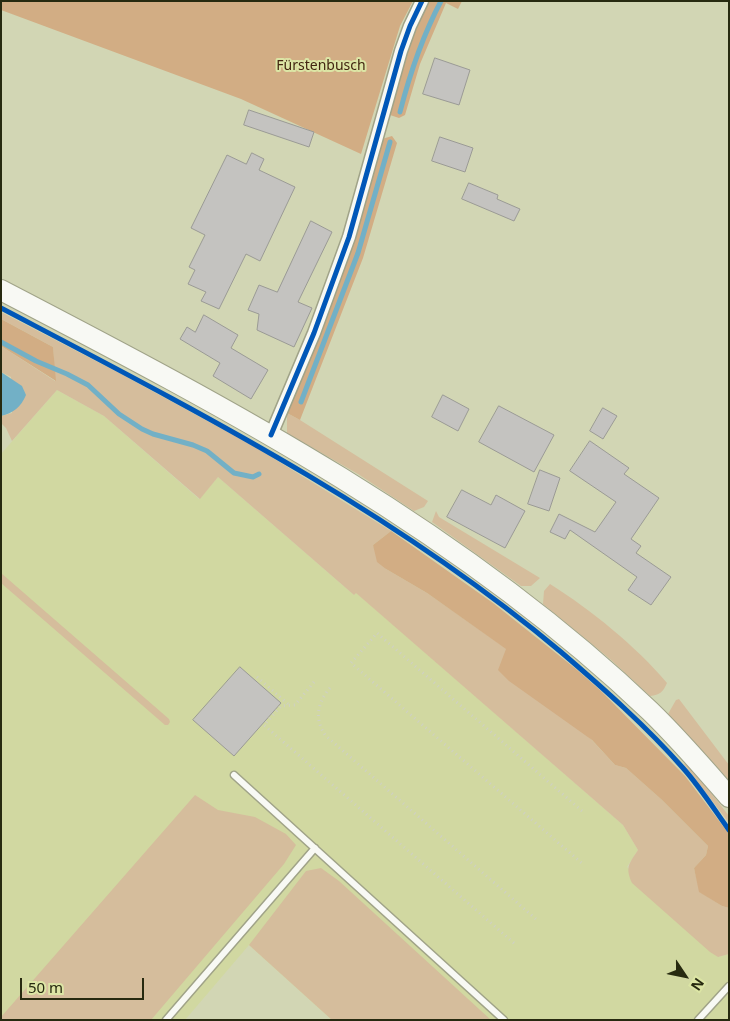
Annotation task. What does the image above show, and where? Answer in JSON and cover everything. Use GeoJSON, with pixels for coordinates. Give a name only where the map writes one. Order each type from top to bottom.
{"type":"FeatureCollection","features":[{"type":"Feature","properties":{"kind":"main road"},"geometry":{"type":"LineString","coordinates":[[1,290],[158,371],[271,435],[433,537],[512,593],[581,649],[650,711],[729,797]]}},
{"type":"Feature","properties":{"kind":"street"},"geometry":{"type":"LineString","coordinates":[[271,435],[314,334],[349,237],[401,51],[422,1]]}},
{"type":"Feature","properties":{"kind":"lane"},"geometry":{"type":"LineString","coordinates":[[234,775],[504,1020]]}},
{"type":"Feature","properties":{"kind":"lane"},"geometry":{"type":"LineString","coordinates":[[166,1020],[315,848]]}},
{"type":"Feature","properties":{"kind":"lane"},"geometry":{"type":"LineString","coordinates":[[698,1020],[729,986]]}},
{"type":"Feature","properties":{"kind":"path"},"geometry":{"type":"LineString","coordinates":[[582,811],[377,633],[352,663],[584,865]]}},
{"type":"Feature","properties":{"kind":"path"},"geometry":{"type":"LineString","coordinates":[[256,677],[289,705]]}},
{"type":"Feature","properties":{"kind":"path"},"geometry":{"type":"LineString","coordinates":[[314,682],[295,705],[281,706],[264,725],[515,944]]}},
{"type":"Feature","properties":{"kind":"path"},"geometry":{"type":"LineString","coordinates":[[330,688],[320,702],[318,714],[321,728],[326,736],[536,920]]}},
{"type":"Feature","properties":{"kind":"shaded area"},"geometry":{"type":"Polygon","coordinates":[[[1,312],[121,374],[255,447],[391,531],[373,545],[386,569],[427,593],[507,649],[615,765],[626,768],[662,800],[708,846],[706,855],[694,868],[700,892],[722,906],[729,908],[729,954],[718,957],[710,952],[632,883],[628,869],[638,850],[623,825],[356,593],[354,595],[218,477],[200,499],[104,416],[57,390],[12,441],[6,428],[1,423],[1,416],[12,413],[11,377],[1,372],[1,346],[55,381],[53,347],[1,319],[1,312]]]}},
{"type":"Feature","properties":{"kind":"shaded area"},"geometry":{"type":"Polygon","coordinates":[[[57,390],[104,416],[199,499],[218,477],[354,595],[356,592],[623,825],[638,850],[627,867],[718,957],[729,954],[729,1020],[332,1020],[249,945],[185,1020],[1,1020],[1,454],[57,390]]]}},
{"type":"Feature","properties":{"kind":"shaded area"},"geometry":{"type":"Polygon","coordinates":[[[287,413],[428,501],[424,507],[414,511],[358,474],[287,433],[287,413]]]}},
{"type":"Feature","properties":{"kind":"shaded area"},"geometry":{"type":"Polygon","coordinates":[[[436,511],[439,517],[540,578],[531,586],[521,586],[432,522],[436,511]]]}},
{"type":"Feature","properties":{"kind":"shaded area"},"geometry":{"type":"Polygon","coordinates":[[[1,573],[169,719],[168,725],[165,725],[1,583],[1,573]]]}},
{"type":"Feature","properties":{"kind":"shaded area"},"geometry":{"type":"Polygon","coordinates":[[[550,584],[597,617],[627,642],[667,683],[662,691],[659,694],[650,696],[610,659],[543,604],[544,591],[550,584]]]}},
{"type":"Feature","properties":{"kind":"shaded area"},"geometry":{"type":"Polygon","coordinates":[[[679,699],[729,765],[729,780],[668,714],[676,700],[679,699]]]}},
{"type":"Feature","properties":{"kind":"shaded area"},"geometry":{"type":"Polygon","coordinates":[[[687,762],[729,816],[729,823],[684,764],[687,762]]]}},
{"type":"Feature","properties":{"kind":"shaded area"},"geometry":{"type":"Polygon","coordinates":[[[195,795],[218,810],[255,817],[286,834],[296,845],[284,864],[151,1020],[1,1020],[1,1017],[195,795]]]}},
{"type":"Feature","properties":{"kind":"shaded area"},"geometry":{"type":"Polygon","coordinates":[[[321,868],[339,881],[491,1020],[332,1020],[249,945],[306,871],[321,868]]]}},
{"type":"Feature","properties":{"kind":"green space","name":"Fürstenbusch"},"geometry":{"type":"Polygon","coordinates":[[[1,1],[413,1],[400,26],[361,154],[241,99],[1,10],[1,1]]]}},
{"type":"Feature","properties":{"kind":"green space"},"geometry":{"type":"Polygon","coordinates":[[[427,1],[462,1],[458,9],[446,3],[420,64],[405,115],[399,118],[387,114],[402,62],[427,1]]]}},
{"type":"Feature","properties":{"kind":"green space"},"geometry":{"type":"Polygon","coordinates":[[[392,136],[397,143],[363,258],[300,420],[287,413],[382,139],[392,136]]]}},
{"type":"Feature","properties":{"kind":"green space"},"geometry":{"type":"Polygon","coordinates":[[[1,319],[53,347],[56,381],[1,346],[1,319]]]}},
{"type":"Feature","properties":{"kind":"green space"},"geometry":{"type":"Polygon","coordinates":[[[391,531],[493,603],[576,669],[601,691],[685,776],[729,834],[729,908],[722,906],[699,892],[694,868],[706,855],[708,846],[662,800],[626,768],[615,765],[592,740],[509,681],[498,670],[506,649],[427,593],[377,562],[373,545],[391,531]]]}},
{"type":"Feature","properties":{"kind":"water"},"geometry":{"type":"Polygon","coordinates":[[[1,372],[22,386],[26,395],[16,409],[1,416],[1,372]]]}},
{"type":"Feature","properties":{"kind":"building"},"geometry":{"type":"Polygon","coordinates":[[[435,58],[470,70],[459,105],[423,94],[435,58]]]}},
{"type":"Feature","properties":{"kind":"building"},"geometry":{"type":"Polygon","coordinates":[[[249,110],[314,132],[309,147],[244,125],[249,110]]]}},
{"type":"Feature","properties":{"kind":"building"},"geometry":{"type":"Polygon","coordinates":[[[440,137],[473,148],[465,172],[432,161],[440,137]]]}},
{"type":"Feature","properties":{"kind":"building"},"geometry":{"type":"Polygon","coordinates":[[[252,153],[264,159],[259,170],[295,187],[260,261],[246,254],[219,309],[201,301],[206,292],[188,284],[195,270],[189,267],[205,235],[191,228],[227,155],[246,164],[252,153]]]}},
{"type":"Feature","properties":{"kind":"building"},"geometry":{"type":"Polygon","coordinates":[[[469,183],[498,195],[497,199],[520,209],[514,221],[462,199],[469,183]]]}},
{"type":"Feature","properties":{"kind":"building"},"geometry":{"type":"Polygon","coordinates":[[[311,221],[332,232],[298,302],[312,308],[294,347],[257,330],[259,314],[248,310],[259,285],[277,292],[311,221]]]}},
{"type":"Feature","properties":{"kind":"building"},"geometry":{"type":"Polygon","coordinates":[[[204,315],[238,335],[231,348],[268,370],[251,399],[213,376],[220,363],[180,339],[187,327],[195,332],[204,315]]]}},
{"type":"Feature","properties":{"kind":"building"},"geometry":{"type":"Polygon","coordinates":[[[443,395],[469,409],[458,431],[432,417],[443,395]]]}},
{"type":"Feature","properties":{"kind":"building"},"geometry":{"type":"Polygon","coordinates":[[[499,406],[554,435],[534,472],[479,442],[499,406]]]}},
{"type":"Feature","properties":{"kind":"building"},"geometry":{"type":"Polygon","coordinates":[[[603,408],[617,416],[603,439],[590,431],[603,408]]]}},
{"type":"Feature","properties":{"kind":"building"},"geometry":{"type":"Polygon","coordinates":[[[590,441],[629,468],[624,474],[659,498],[631,539],[641,546],[636,553],[671,577],[651,605],[628,590],[637,577],[570,530],[565,539],[550,532],[559,514],[595,532],[616,502],[570,471],[590,441]]]}},
{"type":"Feature","properties":{"kind":"building"},"geometry":{"type":"Polygon","coordinates":[[[540,470],[560,478],[549,511],[528,504],[540,470]]]}},
{"type":"Feature","properties":{"kind":"building"},"geometry":{"type":"Polygon","coordinates":[[[462,490],[491,505],[496,495],[525,511],[505,548],[447,517],[462,490]]]}},
{"type":"Feature","properties":{"kind":"building"},"geometry":{"type":"Polygon","coordinates":[[[240,667],[281,703],[234,756],[193,720],[240,667]]]}},
{"type":"Feature","properties":{"kind":"waterway"},"geometry":{"type":"LineString","coordinates":[[400,112],[417,55],[441,1]]}},
{"type":"Feature","properties":{"kind":"waterway"},"geometry":{"type":"LineString","coordinates":[[301,402],[358,253],[390,142]]}},
{"type":"Feature","properties":{"kind":"waterway"},"geometry":{"type":"LineString","coordinates":[[1,342],[36,361],[88,385],[119,414],[142,429],[207,451],[234,473],[253,477],[259,474]]}},
{"type":"Feature","properties":{"kind":"cycle path"},"geometry":{"type":"LineString","coordinates":[[271,435],[314,333],[349,237],[401,51],[422,1]]}},
{"type":"Feature","properties":{"kind":"cycle path"},"geometry":{"type":"LineString","coordinates":[[1,308],[219,424],[290,465],[361,508],[429,553],[496,601],[561,652],[639,722],[689,775],[729,830]]}}]}
